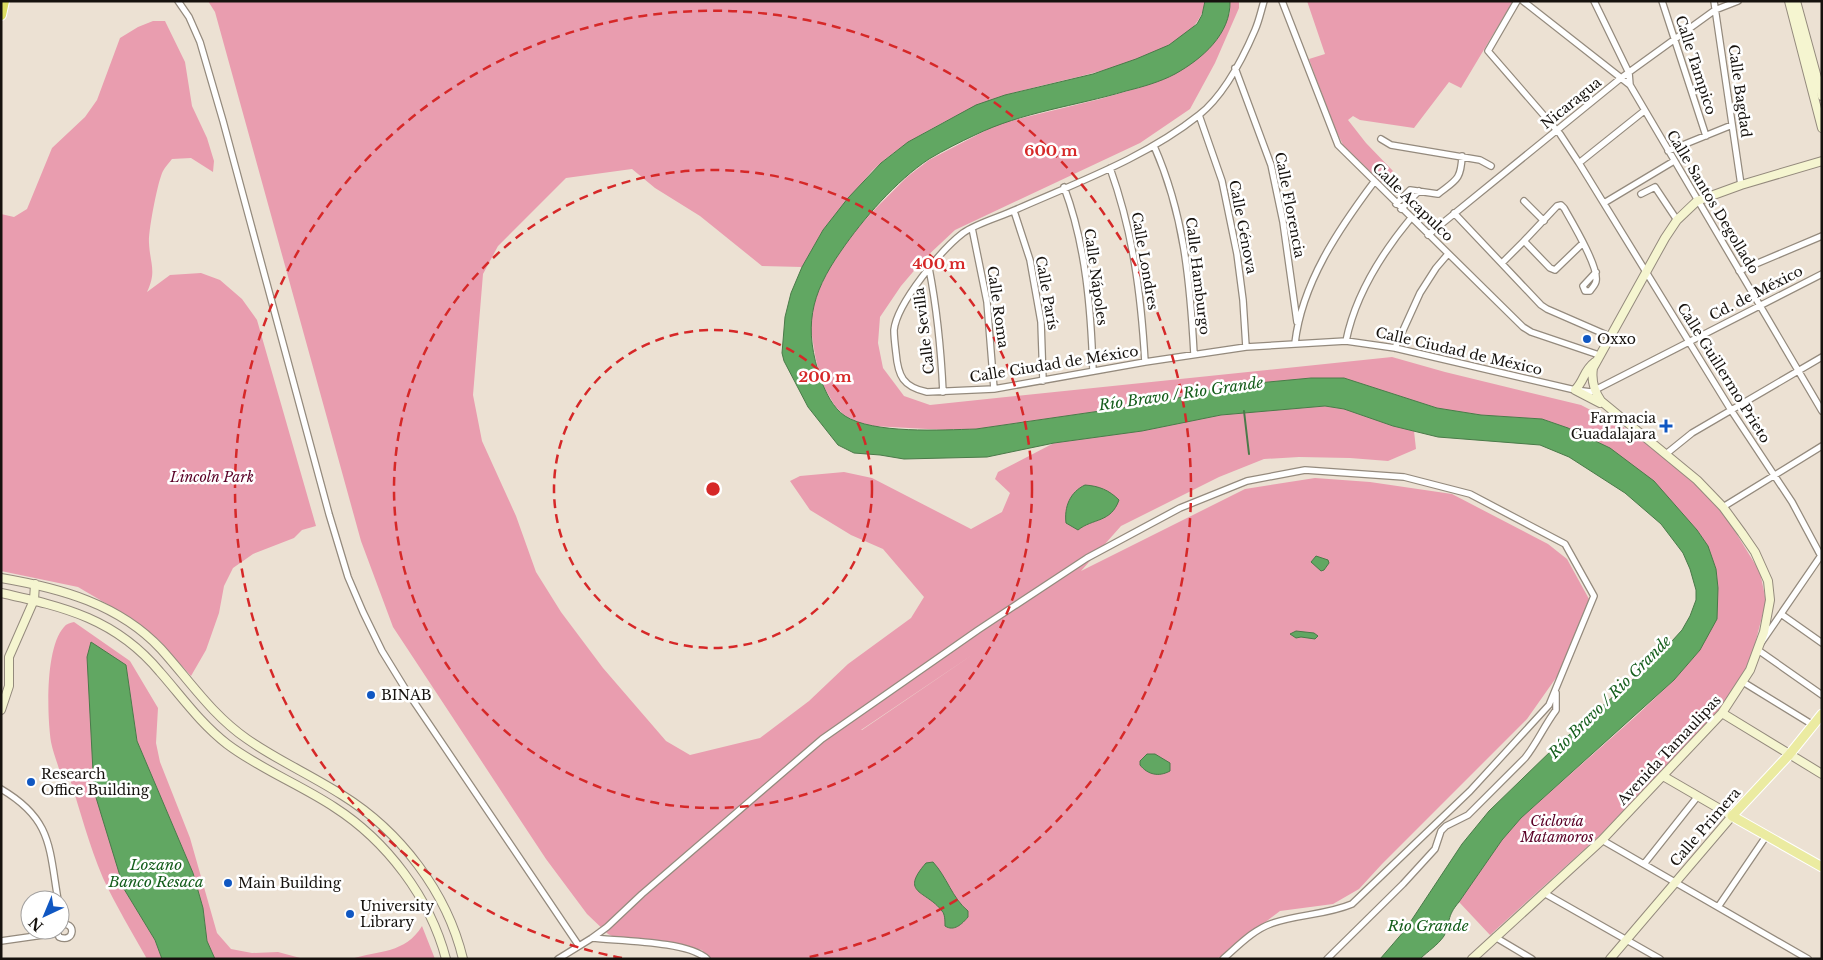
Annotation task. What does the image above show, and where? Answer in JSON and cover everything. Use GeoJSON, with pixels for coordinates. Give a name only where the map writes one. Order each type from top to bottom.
{"type":"FeatureCollection","features":[{"type":"Feature","properties":{"kind":"highway"},"geometry":{"type":"LineString","coordinates":[[1,15],[2,2]]}},
{"type":"Feature","properties":{"kind":"main road"},"geometry":{"type":"LineString","coordinates":[[1789,1],[1822,128]]}},
{"type":"Feature","properties":{"kind":"main road"},"geometry":{"type":"LineString","coordinates":[[1796,1],[1822,96]]}},
{"type":"Feature","properties":{"kind":"main road"},"geometry":{"type":"LineString","coordinates":[[1811,90],[1820,87]]}},
{"type":"Feature","properties":{"kind":"main road"},"geometry":{"type":"LineString","coordinates":[[1595,391],[1592,377],[1597,358],[1646,270],[1677,220],[1696,201],[1741,185],[1822,161]]}},
{"type":"Feature","properties":{"kind":"main road"},"geometry":{"type":"LineString","coordinates":[[1597,358],[1588,367],[1580,386],[1575,390],[1607,406]]}},
{"type":"Feature","properties":{"kind":"main road","name":"Avenida Tamaulipas"},"geometry":{"type":"LineString","coordinates":[[1472,959],[1602,840],[1722,713],[1743,682],[1760,647],[1769,609],[1768,581],[1755,552],[1723,507],[1697,480],[1607,406],[1595,391]]}},
{"type":"Feature","properties":{"kind":"main road"},"geometry":{"type":"LineString","coordinates":[[1,578],[35,584],[76,595],[114,613],[145,634],[160,648],[221,718],[247,740],[361,807],[389,832],[416,863],[438,897],[448,917],[463,959]]}},
{"type":"Feature","properties":{"kind":"main road"},"geometry":{"type":"LineString","coordinates":[[1,710],[9,686],[9,657],[34,600],[35,584]]}},
{"type":"Feature","properties":{"kind":"main road"},"geometry":{"type":"LineString","coordinates":[[1,594],[62,607],[99,622],[129,641],[166,678],[202,722],[229,745],[243,756],[334,807],[376,841],[396,863],[418,894],[435,926],[446,959]]}},
{"type":"Feature","properties":{"kind":"main road"},"geometry":{"type":"LineString","coordinates":[[166,678],[177,669]]}},
{"type":"Feature","properties":{"kind":"main road"},"geometry":{"type":"LineString","coordinates":[[1722,713],[1822,774]]}},
{"type":"Feature","properties":{"kind":"main road","name":"Calle Primera"},"geometry":{"type":"LineString","coordinates":[[1610,959],[1674,882],[1789,755],[1822,714]]}},
{"type":"Feature","properties":{"kind":"main road"},"geometry":{"type":"LineString","coordinates":[[1663,776],[1822,867]]}},
{"type":"Feature","properties":{"kind":"street"},"geometry":{"type":"LineString","coordinates":[[178,1],[189,17],[200,42],[329,514],[355,594],[382,651],[406,690],[578,946]]}},
{"type":"Feature","properties":{"kind":"street","name":"Calle Ciudad de México"},"geometry":{"type":"LineString","coordinates":[[1264,1],[1256,29],[1235,68],[1218,95],[1198,115],[1154,146],[1110,168],[972,228],[964,233],[928,268],[899,313],[894,330],[897,367],[902,379],[909,386],[927,392],[994,389],[1194,354],[1246,347],[1346,341],[1395,348],[1575,390],[1595,391]]}},
{"type":"Feature","properties":{"kind":"street","name":"Calle Acapulco"},"geometry":{"type":"LineString","coordinates":[[1282,1],[1333,137],[1338,145],[1401,209],[1527,330],[1597,358]]}},
{"type":"Feature","properties":{"kind":"street","name":"Calle Guillermo Prieto"},"geometry":{"type":"LineString","coordinates":[[1517,1],[1488,51],[1557,130],[1579,162],[1731,410],[1806,526],[1821,556]]}},
{"type":"Feature","properties":{"kind":"street"},"geometry":{"type":"LineString","coordinates":[[1523,1],[1630,85]]}},
{"type":"Feature","properties":{"kind":"street","name":"Calle Santos Degollado"},"geometry":{"type":"LineString","coordinates":[[1594,1],[1629,73],[1630,85],[1644,111],[1822,411]]}},
{"type":"Feature","properties":{"kind":"street","name":"Calle Tampico"},"geometry":{"type":"LineString","coordinates":[[1662,1],[1706,136]]}},
{"type":"Feature","properties":{"kind":"street","name":"Calle Bagdad"},"geometry":{"type":"LineString","coordinates":[[1714,1],[1741,185]]}},
{"type":"Feature","properties":{"kind":"street","name":"Nicaragua"},"geometry":{"type":"LineString","coordinates":[[1428,234],[1621,78],[1715,10],[1738,1]]}},
{"type":"Feature","properties":{"kind":"street","name":"Calle Florencia"},"geometry":{"type":"LineString","coordinates":[[1235,68],[1274,174],[1283,222],[1297,322]]}},
{"type":"Feature","properties":{"kind":"street"},"geometry":{"type":"LineString","coordinates":[[1579,162],[1644,111]]}},
{"type":"Feature","properties":{"kind":"street","name":"Calle Génova"},"geometry":{"type":"LineString","coordinates":[[1198,115],[1222,181],[1237,254],[1243,300],[1246,347]]}},
{"type":"Feature","properties":{"kind":"street"},"geometry":{"type":"LineString","coordinates":[[1668,151],[1732,126]]}},
{"type":"Feature","properties":{"kind":"street"},"geometry":{"type":"LineString","coordinates":[[1381,139],[1391,145],[1462,156],[1480,160],[1491,166]]}},
{"type":"Feature","properties":{"kind":"street","name":"Calle Hamburgo"},"geometry":{"type":"LineString","coordinates":[[1154,146],[1167,175],[1184,246],[1191,294],[1194,354]]}},
{"type":"Feature","properties":{"kind":"street"},"geometry":{"type":"LineString","coordinates":[[1396,204],[1410,190],[1438,194],[1458,177],[1462,171],[1462,156]]}},
{"type":"Feature","properties":{"kind":"street"},"geometry":{"type":"LineString","coordinates":[[1604,203],[1674,161]]}},
{"type":"Feature","properties":{"kind":"street","name":"Calle Londres"},"geometry":{"type":"LineString","coordinates":[[1110,168],[1130,234],[1141,298],[1145,362]]}},
{"type":"Feature","properties":{"kind":"street"},"geometry":{"type":"LineString","coordinates":[[1295,343],[1297,322],[1319,266],[1334,240],[1374,182]]}},
{"type":"Feature","properties":{"kind":"street","name":"Calle Nápoles"},"geometry":{"type":"LineString","coordinates":[[1064,187],[1076,224],[1091,313],[1093,371]]}},
{"type":"Feature","properties":{"kind":"street"},"geometry":{"type":"LineString","coordinates":[[1641,194],[1655,187],[1677,220]]}},
{"type":"Feature","properties":{"kind":"street"},"geometry":{"type":"LineString","coordinates":[[1401,209],[1419,191]]}},
{"type":"Feature","properties":{"kind":"street"},"geometry":{"type":"LineString","coordinates":[[1524,201],[1544,220]]}},
{"type":"Feature","properties":{"kind":"street"},"geometry":{"type":"LineString","coordinates":[[1502,263],[1557,206],[1561,205],[1583,243],[1596,272]]}},
{"type":"Feature","properties":{"kind":"street","name":"Calle París"},"geometry":{"type":"LineString","coordinates":[[1014,211],[1030,260],[1041,322],[1043,381]]}},
{"type":"Feature","properties":{"kind":"street"},"geometry":{"type":"LineString","coordinates":[[1454,213],[1536,300],[1547,309],[1609,336]]}},
{"type":"Feature","properties":{"kind":"street"},"geometry":{"type":"LineString","coordinates":[[1346,341],[1362,294],[1384,254],[1411,218]]}},
{"type":"Feature","properties":{"kind":"street","name":"Calle Roma"},"geometry":{"type":"LineString","coordinates":[[972,228],[987,302],[994,389]]}},
{"type":"Feature","properties":{"kind":"street"},"geometry":{"type":"LineString","coordinates":[[1739,271],[1822,236]]}},
{"type":"Feature","properties":{"kind":"street"},"geometry":{"type":"LineString","coordinates":[[1524,241],[1550,268],[1555,270],[1583,243]]}},
{"type":"Feature","properties":{"kind":"street"},"geometry":{"type":"LineString","coordinates":[[1395,348],[1420,293],[1436,268],[1448,254]]}},
{"type":"Feature","properties":{"kind":"street","name":"Calle Sevilla"},"geometry":{"type":"LineString","coordinates":[[928,268],[935,299],[941,351],[943,392]]}},
{"type":"Feature","properties":{"kind":"street","name":"Cd. de México"},"geometry":{"type":"LineString","coordinates":[[1595,391],[1822,274]]}},
{"type":"Feature","properties":{"kind":"street"},"geometry":{"type":"LineString","coordinates":[[1666,454],[1687,437],[1822,357]]}},
{"type":"Feature","properties":{"kind":"street"},"geometry":{"type":"LineString","coordinates":[[1723,507],[1822,446]]}},
{"type":"Feature","properties":{"kind":"street"},"geometry":{"type":"LineString","coordinates":[[558,959],[607,927],[642,894],[822,739],[978,630],[1087,558],[1180,508],[1247,481],[1305,470],[1404,477],[1470,494],[1565,544],[1594,596],[1549,705],[1470,791],[1352,904],[1337,911],[1273,922],[1260,929],[1223,959]]}},
{"type":"Feature","properties":{"kind":"street"},"geometry":{"type":"LineString","coordinates":[[1821,556],[1760,647],[1822,696]]}},
{"type":"Feature","properties":{"kind":"street"},"geometry":{"type":"LineString","coordinates":[[1782,614],[1822,644]]}},
{"type":"Feature","properties":{"kind":"street"},"geometry":{"type":"LineString","coordinates":[[1743,682],[1813,725]]}},
{"type":"Feature","properties":{"kind":"street"},"geometry":{"type":"LineString","coordinates":[[1328,959],[1390,898],[1435,849],[1441,831],[1446,826],[1468,815],[1525,758],[1556,710],[1555,692]]}},
{"type":"Feature","properties":{"kind":"street"},"geometry":{"type":"LineString","coordinates":[[1,789],[27,807],[37,819],[46,837],[56,890]]}},
{"type":"Feature","properties":{"kind":"street"},"geometry":{"type":"LineString","coordinates":[[1644,864],[1698,796]]}},
{"type":"Feature","properties":{"kind":"street"},"geometry":{"type":"LineString","coordinates":[[1718,907],[1768,836]]}},
{"type":"Feature","properties":{"kind":"street"},"geometry":{"type":"LineString","coordinates":[[1602,840],[1808,959]]}},
{"type":"Feature","properties":{"kind":"street"},"geometry":{"type":"LineString","coordinates":[[1544,893],[1660,959]]}},
{"type":"Feature","properties":{"kind":"street"},"geometry":{"type":"LineString","coordinates":[[1495,937],[1532,959]]}},
{"type":"Feature","properties":{"kind":"street"},"geometry":{"type":"LineString","coordinates":[[1,941],[20,938]]}},
{"type":"Feature","properties":{"kind":"street"},"geometry":{"type":"LineString","coordinates":[[592,938],[678,946],[702,954],[708,959]]}},
{"type":"Feature","properties":{"kind":"green space"},"geometry":{"type":"Polygon","coordinates":[[[208,1],[1205,1],[1197,22],[1178,40],[1151,54],[1086,75],[1004,96],[952,118],[917,137],[872,171],[823,230],[802,267],[762,266],[700,216],[655,188],[632,169],[566,178],[498,246],[483,274],[473,395],[482,441],[516,516],[536,572],[561,612],[603,668],[666,741],[690,755],[760,738],[809,701],[848,664],[911,618],[924,597],[883,549],[851,535],[810,510],[790,481],[800,476],[844,472],[872,478],[971,529],[1002,512],[1010,493],[995,479],[998,472],[1054,443],[1142,431],[1221,415],[1259,411],[1325,406],[1344,409],[1393,426],[1414,431],[1416,449],[1388,461],[1299,457],[1264,459],[1219,477],[1121,526],[1081,571],[1245,489],[1315,478],[1370,482],[1452,494],[1548,544],[1567,559],[1589,599],[1558,675],[1527,719],[1359,889],[1333,904],[1280,911],[1217,959],[709,959],[702,950],[660,942],[616,938],[608,934],[587,914],[546,859],[393,627],[361,541],[215,12],[208,1]],[[975,653],[861,730],[862,730],[975,653]]]}},
{"type":"Feature","properties":{"kind":"green space","name":"Ciclovía Matamoros"},"geometry":{"type":"Polygon","coordinates":[[[1230,1],[1239,1],[1239,8],[1215,63],[1190,109],[1140,143],[955,230],[924,259],[901,286],[880,317],[878,343],[883,368],[904,396],[930,405],[1392,357],[1581,405],[1629,430],[1693,481],[1720,507],[1760,572],[1766,601],[1754,648],[1741,680],[1719,711],[1599,836],[1490,935],[1459,902],[1502,840],[1521,818],[1636,716],[1674,680],[1700,650],[1718,588],[1716,569],[1708,546],[1697,530],[1679,510],[1610,448],[1568,428],[1542,419],[1481,415],[1437,408],[1344,378],[1311,378],[1226,386],[1162,402],[976,429],[946,430],[872,426],[857,422],[844,415],[835,406],[825,389],[819,373],[810,323],[816,296],[829,269],[854,232],[907,177],[929,160],[998,124],[1100,99],[1138,88],[1174,74],[1230,13],[1230,1]]]}},
{"type":"Feature","properties":{"kind":"green space"},"geometry":{"type":"Polygon","coordinates":[[[1307,1],[1513,1],[1461,88],[1449,82],[1414,128],[1360,120],[1353,116],[1348,120],[1366,143],[1393,171],[1381,182],[1343,145],[1333,124],[1309,59],[1325,54],[1307,1]]]}},
{"type":"Feature","properties":{"kind":"green space","name":"Lincoln Park"},"geometry":{"type":"Polygon","coordinates":[[[153,21],[165,21],[185,62],[192,106],[207,138],[214,161],[213,172],[191,158],[172,159],[163,171],[150,228],[149,243],[152,278],[147,292],[170,275],[201,273],[220,280],[242,299],[257,320],[316,526],[302,530],[294,538],[253,554],[233,568],[224,586],[219,613],[206,650],[191,676],[159,640],[134,620],[78,587],[1,571],[1,214],[14,217],[27,209],[52,148],[85,117],[97,100],[120,38],[138,27],[153,21]]]}},
{"type":"Feature","properties":{"kind":"green space"},"geometry":{"type":"Polygon","coordinates":[[[74,622],[130,661],[158,708],[156,743],[160,762],[190,838],[217,933],[231,949],[252,953],[278,952],[304,959],[215,959],[207,941],[203,908],[193,873],[137,741],[126,665],[124,889],[155,940],[162,959],[147,959],[103,878],[69,776],[60,772],[51,742],[48,699],[50,665],[58,637],[67,624],[74,622]]]}},
{"type":"Feature","properties":{"kind":"green space"},"geometry":{"type":"Polygon","coordinates":[[[422,926],[435,959],[351,959],[391,950],[408,942],[422,926]]]}},
{"type":"Feature","properties":{"kind":"water","name":"Rio Grande"},"geometry":{"type":"Polygon","coordinates":[[[1205,1],[1230,1],[1226,24],[1220,35],[1205,53],[1185,68],[1145,86],[1030,115],[993,127],[929,159],[892,189],[859,226],[822,282],[816,297],[811,328],[815,361],[821,380],[833,405],[845,416],[857,422],[873,426],[908,430],[976,429],[1162,402],[1226,386],[1311,378],[1344,378],[1437,408],[1481,415],[1542,419],[1568,428],[1610,448],[1654,481],[1697,530],[1708,546],[1716,569],[1718,588],[1717,619],[1700,650],[1674,680],[1521,818],[1502,840],[1455,907],[1444,936],[1420,959],[1380,959],[1405,930],[1462,844],[1489,811],[1554,748],[1653,662],[1682,630],[1690,616],[1696,600],[1696,590],[1690,569],[1683,553],[1661,524],[1625,493],[1569,457],[1540,445],[1438,437],[1393,426],[1344,409],[1325,406],[1221,415],[1142,431],[1054,443],[987,457],[904,459],[854,453],[838,445],[808,407],[784,361],[782,353],[785,317],[791,293],[802,267],[823,230],[848,198],[881,163],[908,142],[976,105],[1005,95],[1093,74],[1169,45],[1197,24],[1202,15],[1205,1]]]}},
{"type":"Feature","properties":{"kind":"water"},"geometry":{"type":"Polygon","coordinates":[[[1085,485],[1104,489],[1119,500],[1111,513],[1078,530],[1066,523],[1066,511],[1072,496],[1085,485]]]}},
{"type":"Feature","properties":{"kind":"water"},"geometry":{"type":"Polygon","coordinates":[[[1316,556],[1328,560],[1329,563],[1324,570],[1321,571],[1311,562],[1316,556]]]}},
{"type":"Feature","properties":{"kind":"water"},"geometry":{"type":"Polygon","coordinates":[[[1296,631],[1314,633],[1318,636],[1315,639],[1296,638],[1290,634],[1296,631]]]}},
{"type":"Feature","properties":{"kind":"water","name":"Lozano Banco Resaca"},"geometry":{"type":"Polygon","coordinates":[[[91,642],[126,665],[137,741],[193,873],[203,908],[207,941],[215,959],[162,959],[155,940],[124,889],[94,791],[87,657],[91,642]]]}},
{"type":"Feature","properties":{"kind":"water"},"geometry":{"type":"Polygon","coordinates":[[[1147,754],[1155,754],[1170,763],[1170,771],[1154,774],[1147,771],[1140,765],[1140,761],[1147,754]]]}},
{"type":"Feature","properties":{"kind":"water"},"geometry":{"type":"Polygon","coordinates":[[[933,862],[962,906],[968,911],[968,917],[955,928],[945,926],[943,912],[936,904],[918,891],[915,886],[918,873],[926,863],[933,862]]]}},
{"type":"Feature","properties":{"kind":"waterway"},"geometry":{"type":"LineString","coordinates":[[1244,411],[1249,454]]}},
{"type":"Feature","properties":{"kind":"place","name":"Oxxo"},"geometry":{"type":"Point","coordinates":[1587,339]}},
{"type":"Feature","properties":{"kind":"place","name":"Farmacia Guadalajara"},"geometry":{"type":"Point","coordinates":[1666,426]}},
{"type":"Feature","properties":{"kind":"place","name":"BINAB"},"geometry":{"type":"Point","coordinates":[371,695]}},
{"type":"Feature","properties":{"kind":"place","name":"Research Office Building"},"geometry":{"type":"Point","coordinates":[31,782]}},
{"type":"Feature","properties":{"kind":"place","name":"Main Building"},"geometry":{"type":"Point","coordinates":[228,883]}},
{"type":"Feature","properties":{"kind":"place","name":"University Library"},"geometry":{"type":"Point","coordinates":[350,914]}},
{"type":"Feature","properties":{"kind":"water label","name":"Río Bravo / Rio Grande"},"geometry":{"type":"Point","coordinates":[1181,394]}},
{"type":"Feature","properties":{"kind":"water label","name":"Río Bravo / Rio Grande"},"geometry":{"type":"Point","coordinates":[1610,697]}}]}
